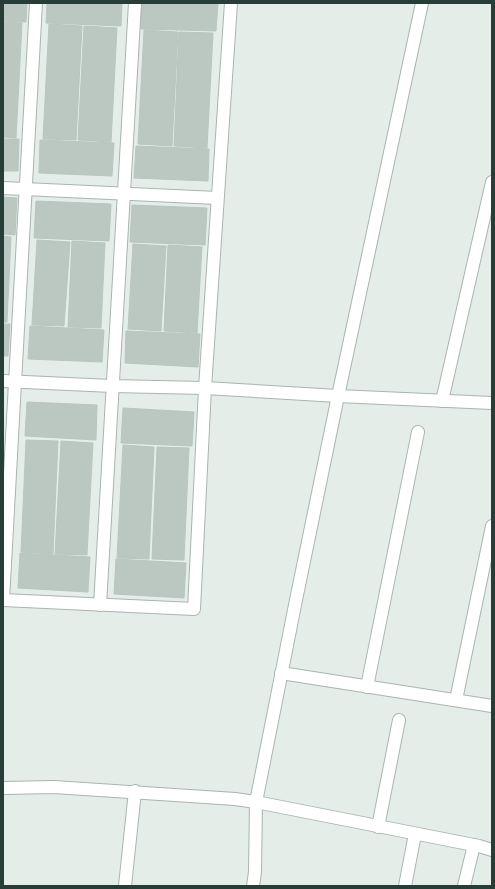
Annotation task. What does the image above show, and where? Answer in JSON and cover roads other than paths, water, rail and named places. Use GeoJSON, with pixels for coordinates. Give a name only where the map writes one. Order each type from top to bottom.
{"type":"FeatureCollection","features":[{"type":"Feature","properties":{"kind":"street"},"geometry":{"type":"LineString","coordinates":[[36,3],[25,189],[9,381],[3,600],[194,609],[204,388],[231,3]]}},
{"type":"Feature","properties":{"kind":"street"},"geometry":{"type":"LineString","coordinates":[[100,605],[135,3]]}},
{"type":"Feature","properties":{"kind":"street"},"geometry":{"type":"LineString","coordinates":[[254,886],[256,802],[338,396],[422,3]]}},
{"type":"Feature","properties":{"kind":"street"},"geometry":{"type":"LineString","coordinates":[[442,401],[492,182]]}},
{"type":"Feature","properties":{"kind":"street"},"geometry":{"type":"LineString","coordinates":[[3,188],[217,198]]}},
{"type":"Feature","properties":{"kind":"street"},"geometry":{"type":"LineString","coordinates":[[9,381],[112,386],[204,388],[492,403]]}},
{"type":"Feature","properties":{"kind":"street"},"geometry":{"type":"LineString","coordinates":[[368,687],[418,432]]}},
{"type":"Feature","properties":{"kind":"street"},"geometry":{"type":"LineString","coordinates":[[456,700],[492,526]]}},
{"type":"Feature","properties":{"kind":"street"},"geometry":{"type":"LineString","coordinates":[[281,673],[492,706]]}},
{"type":"Feature","properties":{"kind":"street"},"geometry":{"type":"LineString","coordinates":[[378,827],[399,720]]}},
{"type":"Feature","properties":{"kind":"street"},"geometry":{"type":"LineString","coordinates":[[3,788],[54,787],[135,791],[235,799],[474,845],[492,850]]}},
{"type":"Feature","properties":{"kind":"street"},"geometry":{"type":"LineString","coordinates":[[125,886],[135,791]]}},
{"type":"Feature","properties":{"kind":"street"},"geometry":{"type":"LineString","coordinates":[[405,886],[415,834]]}},
{"type":"Feature","properties":{"kind":"street"},"geometry":{"type":"LineString","coordinates":[[464,886],[474,845]]}}]}
